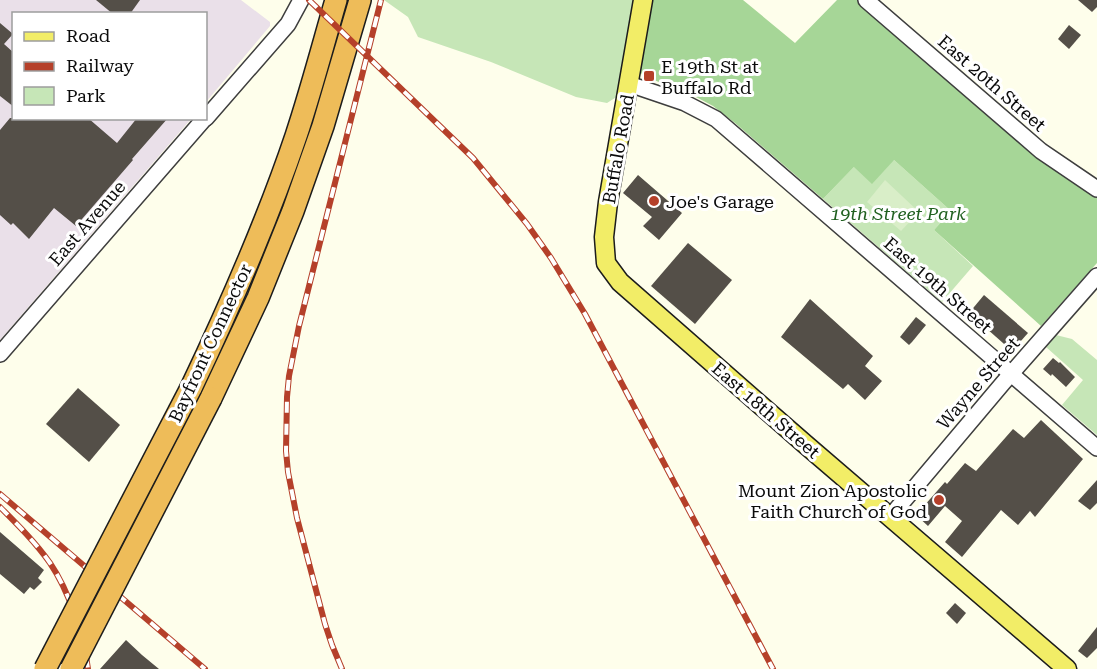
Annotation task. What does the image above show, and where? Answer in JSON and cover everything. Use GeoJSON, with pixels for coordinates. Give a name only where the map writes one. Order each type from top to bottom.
{"type":"FeatureCollection","features":[{"type":"Feature","properties":{"kind":"highway","name":"Bayfront Connector"},"geometry":{"type":"LineString","coordinates":[[45,669],[191,388],[239,284],[273,201],[296,136],[336,0]]}},
{"type":"Feature","properties":{"kind":"highway","name":"Bayfront Connector"},"geometry":{"type":"LineString","coordinates":[[71,669],[211,398],[258,298],[293,211],[323,126],[360,0]]}},
{"type":"Feature","properties":{"kind":"main road","name":"Buffalo Road"},"geometry":{"type":"LineString","coordinates":[[606,263],[604,237],[607,210],[643,0]]}},
{"type":"Feature","properties":{"kind":"main road","name":"East 18th Street"},"geometry":{"type":"LineString","coordinates":[[606,263],[620,282],[1067,669]]}},
{"type":"Feature","properties":{"kind":"street","name":"East Avenue"},"geometry":{"type":"LineString","coordinates":[[207,116],[288,24],[301,0]]}},
{"type":"Feature","properties":{"kind":"street","name":"East 20th Street"},"geometry":{"type":"LineString","coordinates":[[866,0],[1041,151],[1097,189]]}},
{"type":"Feature","properties":{"kind":"street","name":"East 19th Street"},"geometry":{"type":"LineString","coordinates":[[629,84],[685,103],[716,119],[1097,448]]}},
{"type":"Feature","properties":{"kind":"street","name":"East Avenue"},"geometry":{"type":"LineString","coordinates":[[0,354],[203,120]]}},
{"type":"Feature","properties":{"kind":"street","name":"Wayne Street"},"geometry":{"type":"LineString","coordinates":[[890,517],[1097,276]]}},
{"type":"Feature","properties":{"kind":"shaded area"},"geometry":{"type":"Polygon","coordinates":[[[0,0],[241,0],[270,22],[270,26],[207,101],[207,12],[12,12],[12,120],[190,120],[0,340],[0,0]]]}},
{"type":"Feature","properties":{"kind":"green space"},"geometry":{"type":"Polygon","coordinates":[[[384,0],[634,0],[618,96],[607,103],[576,97],[491,62],[418,37],[408,17],[384,0]]]}},
{"type":"Feature","properties":{"kind":"green space"},"geometry":{"type":"Polygon","coordinates":[[[652,0],[743,0],[795,43],[837,0],[857,0],[980,108],[1097,196],[1097,263],[1041,326],[934,230],[951,211],[894,160],[872,184],[854,167],[823,199],[713,106],[654,80],[644,78],[640,71],[652,0]]]}},
{"type":"Feature","properties":{"kind":"green space","name":"19th Street Park"},"geometry":{"type":"Polygon","coordinates":[[[894,160],[951,211],[934,230],[973,266],[942,302],[823,199],[854,167],[894,160]]]}},
{"type":"Feature","properties":{"kind":"green space"},"geometry":{"type":"Polygon","coordinates":[[[885,180],[919,212],[901,231],[867,202],[885,180]]]}},
{"type":"Feature","properties":{"kind":"green space"},"geometry":{"type":"Polygon","coordinates":[[[1056,335],[1072,339],[1097,360],[1097,435],[1062,405],[1083,380],[1046,347],[1056,335]]]}},
{"type":"Feature","properties":{"kind":"building"},"geometry":{"type":"Polygon","coordinates":[[[96,0],[140,0],[131,12],[111,12],[96,0]]]}},
{"type":"Feature","properties":{"kind":"building"},"geometry":{"type":"Polygon","coordinates":[[[1078,0],[1097,0],[1097,7],[1092,12],[1078,0]]]}},
{"type":"Feature","properties":{"kind":"building"},"geometry":{"type":"Polygon","coordinates":[[[0,23],[12,33],[4,44],[12,51],[12,105],[0,96],[0,23]]]}},
{"type":"Feature","properties":{"kind":"building"},"geometry":{"type":"Polygon","coordinates":[[[1069,25],[1081,35],[1069,49],[1058,39],[1069,25]]]}},
{"type":"Feature","properties":{"kind":"building"},"geometry":{"type":"Polygon","coordinates":[[[10,118],[12,120],[90,120],[117,143],[135,120],[166,120],[76,226],[54,208],[29,239],[13,223],[11,225],[0,215],[0,130],[10,118]]]}},
{"type":"Feature","properties":{"kind":"building"},"geometry":{"type":"Polygon","coordinates":[[[638,175],[682,213],[659,240],[643,226],[652,217],[623,193],[638,175]]]}},
{"type":"Feature","properties":{"kind":"building"},"geometry":{"type":"Polygon","coordinates":[[[688,243],[732,280],[695,324],[651,286],[688,243]]]}},
{"type":"Feature","properties":{"kind":"building"},"geometry":{"type":"Polygon","coordinates":[[[984,295],[1028,333],[1012,351],[969,313],[984,295]]]}},
{"type":"Feature","properties":{"kind":"building"},"geometry":{"type":"Polygon","coordinates":[[[810,299],[873,356],[865,366],[882,381],[865,400],[848,384],[843,389],[781,337],[810,299]]]}},
{"type":"Feature","properties":{"kind":"building"},"geometry":{"type":"Polygon","coordinates":[[[916,317],[926,325],[909,345],[900,337],[916,317]]]}},
{"type":"Feature","properties":{"kind":"building"},"geometry":{"type":"Polygon","coordinates":[[[1053,358],[1075,377],[1066,387],[1043,369],[1053,358]]]}},
{"type":"Feature","properties":{"kind":"building"},"geometry":{"type":"Polygon","coordinates":[[[78,388],[120,425],[89,462],[46,424],[78,388]]]}},
{"type":"Feature","properties":{"kind":"building"},"geometry":{"type":"Polygon","coordinates":[[[1041,420],[1083,459],[1035,517],[1030,511],[1018,525],[1001,510],[962,557],[945,542],[962,521],[945,506],[928,526],[916,515],[965,463],[976,471],[1013,429],[1024,438],[1041,420]]]}},
{"type":"Feature","properties":{"kind":"building"},"geometry":{"type":"Polygon","coordinates":[[[1097,480],[1097,503],[1090,510],[1078,501],[1097,480]]]}},
{"type":"Feature","properties":{"kind":"building"},"geometry":{"type":"Polygon","coordinates":[[[0,532],[44,570],[38,578],[42,582],[34,590],[30,587],[24,594],[0,574],[0,532]]]}},
{"type":"Feature","properties":{"kind":"building"},"geometry":{"type":"Polygon","coordinates":[[[955,603],[966,613],[957,624],[946,613],[955,603]]]}},
{"type":"Feature","properties":{"kind":"building"},"geometry":{"type":"Polygon","coordinates":[[[1097,627],[1097,648],[1087,658],[1078,651],[1097,627]]]}},
{"type":"Feature","properties":{"kind":"building"},"geometry":{"type":"Polygon","coordinates":[[[126,640],[142,655],[159,669],[100,669],[126,640]]]}},
{"type":"Feature","properties":{"kind":"railway"},"geometry":{"type":"LineString","coordinates":[[309,0],[473,158],[527,224],[551,258],[585,314],[773,669]]}},
{"type":"Feature","properties":{"kind":"railway"},"geometry":{"type":"LineString","coordinates":[[342,669],[325,624],[297,518],[286,451],[287,397],[299,326],[381,0]]}},
{"type":"Feature","properties":{"kind":"railway"},"geometry":{"type":"LineString","coordinates":[[0,494],[205,669]]}},
{"type":"Feature","properties":{"kind":"railway"},"geometry":{"type":"LineString","coordinates":[[0,507],[39,548],[57,574],[75,614],[88,669]]}},
{"type":"Feature","properties":{"kind":"place","name":"E 19th St at Buffalo Rd"},"geometry":{"type":"Point","coordinates":[649,76]}},
{"type":"Feature","properties":{"kind":"place","name":"Joe's Garage"},"geometry":{"type":"Point","coordinates":[654,201]}},
{"type":"Feature","properties":{"kind":"place","name":"Mount Zion Apostolic Faith Church of God"},"geometry":{"type":"Point","coordinates":[939,500]}}]}
